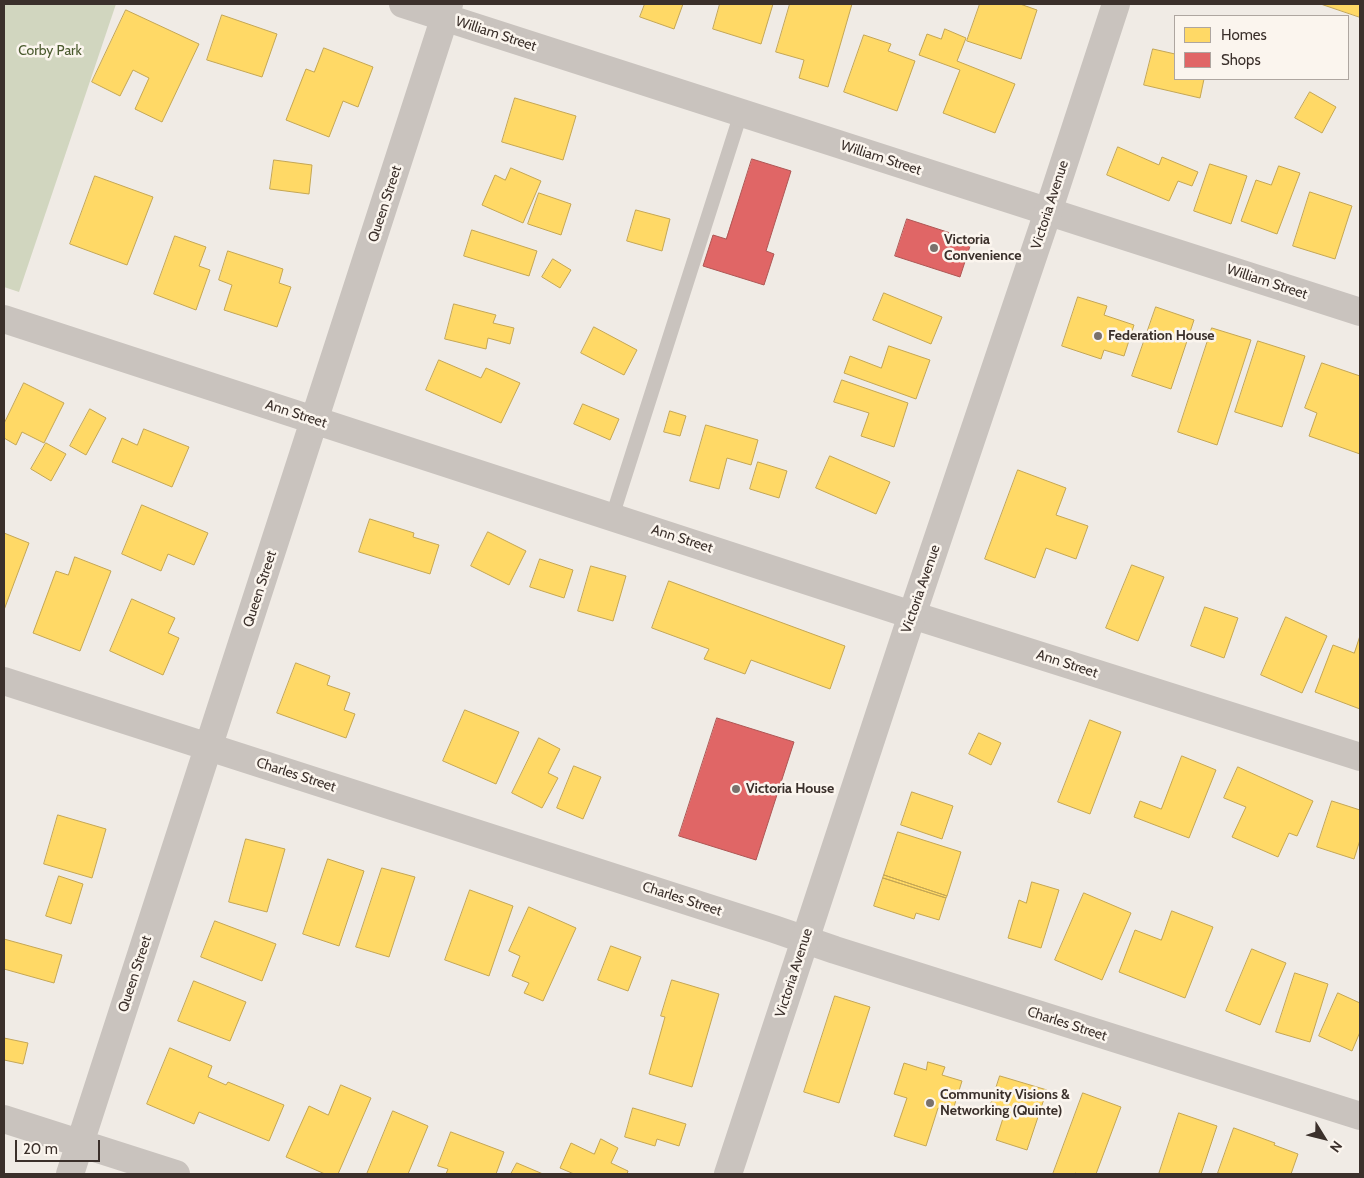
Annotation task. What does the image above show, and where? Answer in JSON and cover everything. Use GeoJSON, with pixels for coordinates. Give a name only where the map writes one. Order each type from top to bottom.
{"type":"FeatureCollection","features":[{"type":"Feature","properties":{"kind":"street","name":"William Street"},"geometry":{"type":"LineString","coordinates":[[403,4],[447,10],[742,113],[1360,312]]}},
{"type":"Feature","properties":{"kind":"street","name":"Victoria Avenue"},"geometry":{"type":"LineString","coordinates":[[728,1174],[1116,4]]}},
{"type":"Feature","properties":{"kind":"street","name":"Queen Street"},"geometry":{"type":"LineString","coordinates":[[70,1174],[447,10]]}},
{"type":"Feature","properties":{"kind":"street","name":"Ann Street"},"geometry":{"type":"LineString","coordinates":[[4,319],[912,615],[1360,757]]}},
{"type":"Feature","properties":{"kind":"street","name":"Charles Street"},"geometry":{"type":"LineString","coordinates":[[4,681],[863,959],[1360,1116]]}},
{"type":"Feature","properties":{"kind":"street"},"geometry":{"type":"LineString","coordinates":[[4,1119],[176,1174]]}},
{"type":"Feature","properties":{"kind":"lane"},"geometry":{"type":"LineString","coordinates":[[612,517],[742,113]]}},
{"type":"Feature","properties":{"kind":"green space","name":"Corby Park"},"geometry":{"type":"Polygon","coordinates":[[[4,4],[116,4],[19,292],[4,287],[4,4]]]}},
{"type":"Feature","properties":{"kind":"building: Homes"},"geometry":{"type":"Polygon","coordinates":[[[645,4],[683,4],[674,29],[640,17],[645,4]]]}},
{"type":"Feature","properties":{"kind":"building: Homes"},"geometry":{"type":"Polygon","coordinates":[[[720,4],[773,4],[761,44],[713,29],[720,4]]]}},
{"type":"Feature","properties":{"kind":"building: Homes"},"geometry":{"type":"Polygon","coordinates":[[[790,4],[852,4],[828,87],[799,78],[804,60],[776,52],[790,4]]]}},
{"type":"Feature","properties":{"kind":"building: Homes"},"geometry":{"type":"Polygon","coordinates":[[[980,4],[1020,4],[1037,10],[1021,59],[967,41],[980,4]]]}},
{"type":"Feature","properties":{"kind":"building: Homes"},"geometry":{"type":"Polygon","coordinates":[[[1321,4],[1360,4],[1360,17],[1321,4]]]}},
{"type":"Feature","properties":{"kind":"building: Homes"},"geometry":{"type":"Polygon","coordinates":[[[126,10],[199,44],[162,122],[135,109],[149,78],[133,70],[120,96],[92,82],[126,10]]]}},
{"type":"Feature","properties":{"kind":"building: Homes"},"geometry":{"type":"Polygon","coordinates":[[[222,15],[277,34],[262,77],[207,60],[222,15]]]}},
{"type":"Feature","properties":{"kind":"building: Homes"},"geometry":{"type":"Polygon","coordinates":[[[945,29],[966,38],[957,61],[1015,84],[995,133],[943,113],[960,70],[919,55],[927,34],[941,39],[945,29]]]}},
{"type":"Feature","properties":{"kind":"building: Homes"},"geometry":{"type":"Polygon","coordinates":[[[864,35],[891,44],[888,51],[915,61],[897,111],[844,92],[864,35]]]}},
{"type":"Feature","properties":{"kind":"building: Homes"},"geometry":{"type":"Polygon","coordinates":[[[324,48],[373,67],[358,107],[343,101],[329,137],[286,120],[306,69],[314,72],[324,48]]]}},
{"type":"Feature","properties":{"kind":"building: Homes"},"geometry":{"type":"Polygon","coordinates":[[[1153,49],[1174,54],[1174,80],[1204,80],[1200,98],[1144,85],[1153,49]]]}},
{"type":"Feature","properties":{"kind":"building: Homes"},"geometry":{"type":"Polygon","coordinates":[[[1310,92],[1336,107],[1322,133],[1295,118],[1310,92]]]}},
{"type":"Feature","properties":{"kind":"building: Homes"},"geometry":{"type":"Polygon","coordinates":[[[515,98],[576,116],[563,160],[502,142],[515,98]]]}},
{"type":"Feature","properties":{"kind":"building: Homes"},"geometry":{"type":"Polygon","coordinates":[[[1118,147],[1159,165],[1162,157],[1198,172],[1192,186],[1178,181],[1169,201],[1107,175],[1118,147]]]}},
{"type":"Feature","properties":{"kind":"building: Homes"},"geometry":{"type":"Polygon","coordinates":[[[274,160],[312,165],[309,194],[270,189],[274,160]]]}},
{"type":"Feature","properties":{"kind":"building: Homes"},"geometry":{"type":"Polygon","coordinates":[[[1210,164],[1247,176],[1231,224],[1194,211],[1210,164]]]}},
{"type":"Feature","properties":{"kind":"building: Homes"},"geometry":{"type":"Polygon","coordinates":[[[1279,166],[1300,173],[1277,234],[1241,221],[1256,180],[1271,185],[1279,166]]]}},
{"type":"Feature","properties":{"kind":"building: Homes"},"geometry":{"type":"Polygon","coordinates":[[[511,168],[541,181],[523,223],[482,205],[495,175],[505,180],[511,168]]]}},
{"type":"Feature","properties":{"kind":"building: Homes"},"geometry":{"type":"Polygon","coordinates":[[[95,176],[153,197],[127,265],[70,244],[95,176]]]}},
{"type":"Feature","properties":{"kind":"building: Homes"},"geometry":{"type":"Polygon","coordinates":[[[1310,192],[1352,206],[1335,259],[1293,246],[1310,192]]]}},
{"type":"Feature","properties":{"kind":"building: Homes"},"geometry":{"type":"Polygon","coordinates":[[[539,193],[571,204],[561,235],[528,224],[539,193]]]}},
{"type":"Feature","properties":{"kind":"building: Homes"},"geometry":{"type":"Polygon","coordinates":[[[636,210],[670,219],[662,251],[627,241],[636,210]]]}},
{"type":"Feature","properties":{"kind":"building: Homes"},"geometry":{"type":"Polygon","coordinates":[[[472,230],[537,251],[529,276],[464,256],[472,230]]]}},
{"type":"Feature","properties":{"kind":"building: Homes"},"geometry":{"type":"Polygon","coordinates":[[[175,236],[206,247],[199,266],[210,270],[196,310],[154,294],[175,236]]]}},
{"type":"Feature","properties":{"kind":"building: Homes"},"geometry":{"type":"Polygon","coordinates":[[[228,251],[283,269],[279,283],[291,287],[277,327],[224,310],[232,285],[219,280],[228,251]]]}},
{"type":"Feature","properties":{"kind":"building: Homes"},"geometry":{"type":"Polygon","coordinates":[[[553,259],[571,270],[560,288],[542,277],[553,259]]]}},
{"type":"Feature","properties":{"kind":"building: Homes"},"geometry":{"type":"Polygon","coordinates":[[[884,293],[942,317],[931,344],[873,320],[884,293]]]}},
{"type":"Feature","properties":{"kind":"building: Homes","name":"Federation House"},"geometry":{"type":"Polygon","coordinates":[[[1078,297],[1107,306],[1104,315],[1134,325],[1124,356],[1104,350],[1101,359],[1062,346],[1078,297]]]}},
{"type":"Feature","properties":{"kind":"building: Homes"},"geometry":{"type":"Polygon","coordinates":[[[454,304],[496,315],[493,323],[514,328],[510,344],[488,338],[486,349],[445,339],[454,304]]]}},
{"type":"Feature","properties":{"kind":"building: Homes"},"geometry":{"type":"Polygon","coordinates":[[[1156,307],[1194,320],[1171,389],[1132,376],[1156,307]]]}},
{"type":"Feature","properties":{"kind":"building: Homes"},"geometry":{"type":"Polygon","coordinates":[[[594,327],[637,350],[624,375],[581,353],[594,327]]]}},
{"type":"Feature","properties":{"kind":"building: Homes"},"geometry":{"type":"Polygon","coordinates":[[[1212,328],[1251,340],[1217,445],[1178,432],[1212,328]]]}},
{"type":"Feature","properties":{"kind":"building: Homes"},"geometry":{"type":"Polygon","coordinates":[[[1258,341],[1305,356],[1282,427],[1235,412],[1258,341]]]}},
{"type":"Feature","properties":{"kind":"building: Homes"},"geometry":{"type":"Polygon","coordinates":[[[889,346],[930,360],[916,399],[844,373],[850,356],[881,368],[889,346]]]}},
{"type":"Feature","properties":{"kind":"building: Homes"},"geometry":{"type":"Polygon","coordinates":[[[439,360],[481,378],[486,368],[520,383],[501,423],[426,390],[439,360]]]}},
{"type":"Feature","properties":{"kind":"building: Homes"},"geometry":{"type":"Polygon","coordinates":[[[1322,363],[1360,376],[1360,454],[1309,436],[1317,413],[1305,408],[1322,363]]]}},
{"type":"Feature","properties":{"kind":"building: Homes"},"geometry":{"type":"Polygon","coordinates":[[[842,380],[908,403],[894,447],[861,436],[869,413],[834,402],[842,380]]]}},
{"type":"Feature","properties":{"kind":"building: Homes"},"geometry":{"type":"Polygon","coordinates":[[[24,383],[64,403],[44,443],[22,432],[16,445],[4,438],[4,424],[24,383]]]}},
{"type":"Feature","properties":{"kind":"building: Homes"},"geometry":{"type":"Polygon","coordinates":[[[583,404],[619,419],[610,440],[574,424],[583,404]]]}},
{"type":"Feature","properties":{"kind":"building: Homes"},"geometry":{"type":"Polygon","coordinates":[[[90,409],[106,418],[86,455],[70,446],[90,409]]]}},
{"type":"Feature","properties":{"kind":"building: Homes"},"geometry":{"type":"Polygon","coordinates":[[[670,411],[686,416],[680,436],[664,432],[670,411]]]}},
{"type":"Feature","properties":{"kind":"building: Homes"},"geometry":{"type":"Polygon","coordinates":[[[706,425],[758,440],[751,465],[727,458],[719,489],[690,481],[706,425]]]}},
{"type":"Feature","properties":{"kind":"building: Homes"},"geometry":{"type":"Polygon","coordinates":[[[144,429],[189,447],[172,487],[112,462],[122,438],[137,445],[144,429]]]}},
{"type":"Feature","properties":{"kind":"building: Homes"},"geometry":{"type":"Polygon","coordinates":[[[46,443],[66,454],[51,481],[31,469],[46,443]]]}},
{"type":"Feature","properties":{"kind":"building: Homes"},"geometry":{"type":"Polygon","coordinates":[[[830,456],[890,482],[876,514],[816,488],[830,456]]]}},
{"type":"Feature","properties":{"kind":"building: Homes"},"geometry":{"type":"Polygon","coordinates":[[[758,462],[787,471],[779,498],[750,489],[758,462]]]}},
{"type":"Feature","properties":{"kind":"building: Homes"},"geometry":{"type":"Polygon","coordinates":[[[1018,470],[1066,488],[1056,515],[1088,526],[1076,559],[1046,548],[1035,578],[985,559],[1018,470]]]}},
{"type":"Feature","properties":{"kind":"building: Homes"},"geometry":{"type":"Polygon","coordinates":[[[142,505],[208,533],[194,565],[168,554],[161,571],[122,554],[142,505]]]}},
{"type":"Feature","properties":{"kind":"building: Homes"},"geometry":{"type":"Polygon","coordinates":[[[370,519],[414,533],[413,537],[439,545],[430,574],[359,552],[370,519]]]}},
{"type":"Feature","properties":{"kind":"building: Homes"},"geometry":{"type":"Polygon","coordinates":[[[488,532],[526,551],[509,585],[471,566],[488,532]]]}},
{"type":"Feature","properties":{"kind":"building: Homes"},"geometry":{"type":"Polygon","coordinates":[[[4,533],[29,543],[4,610],[4,533]]]}},
{"type":"Feature","properties":{"kind":"building: Homes"},"geometry":{"type":"Polygon","coordinates":[[[75,557],[111,571],[80,651],[33,633],[56,571],[68,575],[75,557]]]}},
{"type":"Feature","properties":{"kind":"building: Homes"},"geometry":{"type":"Polygon","coordinates":[[[540,559],[573,570],[564,598],[530,587],[540,559]]]}},
{"type":"Feature","properties":{"kind":"building: Homes"},"geometry":{"type":"Polygon","coordinates":[[[1132,565],[1164,577],[1138,641],[1106,628],[1132,565]]]}},
{"type":"Feature","properties":{"kind":"building: Homes"},"geometry":{"type":"Polygon","coordinates":[[[591,566],[626,576],[613,621],[578,611],[591,566]]]}},
{"type":"Feature","properties":{"kind":"building: Homes"},"geometry":{"type":"Polygon","coordinates":[[[669,581],[845,646],[830,689],[751,660],[745,674],[704,659],[709,649],[652,628],[669,581]]]}},
{"type":"Feature","properties":{"kind":"building: Homes"},"geometry":{"type":"Polygon","coordinates":[[[132,599],[175,618],[168,633],[179,638],[163,675],[110,651],[132,599]]]}},
{"type":"Feature","properties":{"kind":"building: Homes"},"geometry":{"type":"Polygon","coordinates":[[[1205,607],[1238,618],[1224,658],[1191,646],[1205,607]]]}},
{"type":"Feature","properties":{"kind":"building: Homes"},"geometry":{"type":"Polygon","coordinates":[[[1286,617],[1327,636],[1302,693],[1261,675],[1286,617]]]}},
{"type":"Feature","properties":{"kind":"building: Homes"},"geometry":{"type":"Polygon","coordinates":[[[1360,636],[1360,709],[1315,692],[1333,645],[1354,653],[1360,636]]]}},
{"type":"Feature","properties":{"kind":"building: Homes"},"geometry":{"type":"Polygon","coordinates":[[[296,663],[330,676],[327,685],[350,693],[344,710],[355,714],[346,738],[277,713],[296,663]]]}},
{"type":"Feature","properties":{"kind":"building: Homes"},"geometry":{"type":"Polygon","coordinates":[[[465,710],[519,732],[496,784],[443,761],[465,710]]]}},
{"type":"Feature","properties":{"kind":"building: Homes"},"geometry":{"type":"Polygon","coordinates":[[[1090,720],[1121,732],[1090,814],[1058,802],[1090,720]]]}},
{"type":"Feature","properties":{"kind":"building: Homes"},"geometry":{"type":"Polygon","coordinates":[[[979,733],[1001,743],[991,765],[969,754],[979,733]]]}},
{"type":"Feature","properties":{"kind":"building: Homes"},"geometry":{"type":"Polygon","coordinates":[[[539,738],[560,749],[548,773],[558,778],[542,808],[512,793],[539,738]]]}},
{"type":"Feature","properties":{"kind":"building: Homes"},"geometry":{"type":"Polygon","coordinates":[[[1182,756],[1216,770],[1189,838],[1134,817],[1140,801],[1161,809],[1182,756]]]}},
{"type":"Feature","properties":{"kind":"building: Homes"},"geometry":{"type":"Polygon","coordinates":[[[574,766],[601,777],[583,819],[557,808],[574,766]]]}},
{"type":"Feature","properties":{"kind":"building: Homes"},"geometry":{"type":"Polygon","coordinates":[[[1238,767],[1313,801],[1297,836],[1289,833],[1278,857],[1232,837],[1246,807],[1224,798],[1238,767]]]}},
{"type":"Feature","properties":{"kind":"building: Homes"},"geometry":{"type":"Polygon","coordinates":[[[912,792],[953,806],[942,839],[901,825],[912,792]]]}},
{"type":"Feature","properties":{"kind":"building: Homes"},"geometry":{"type":"Polygon","coordinates":[[[1332,801],[1360,810],[1360,840],[1354,859],[1317,847],[1332,801]]]}},
{"type":"Feature","properties":{"kind":"building: Homes"},"geometry":{"type":"Polygon","coordinates":[[[58,815],[106,829],[92,878],[44,864],[58,815]]]}},
{"type":"Feature","properties":{"kind":"building: Homes"},"geometry":{"type":"Polygon","coordinates":[[[898,832],[961,852],[947,896],[884,875],[898,832]]]}},
{"type":"Feature","properties":{"kind":"building: Homes"},"geometry":{"type":"Polygon","coordinates":[[[246,839],[285,849],[267,912],[229,902],[246,839]]]}},
{"type":"Feature","properties":{"kind":"building: Homes"},"geometry":{"type":"Polygon","coordinates":[[[328,859],[364,871],[339,946],[303,934],[328,859]]]}},
{"type":"Feature","properties":{"kind":"building: Homes"},"geometry":{"type":"Polygon","coordinates":[[[382,868],[415,877],[389,957],[356,947],[382,868]]]}},
{"type":"Feature","properties":{"kind":"building: Homes"},"geometry":{"type":"Polygon","coordinates":[[[884,875],[947,896],[946,898],[883,878],[884,875]]]}},
{"type":"Feature","properties":{"kind":"building: Homes"},"geometry":{"type":"Polygon","coordinates":[[[59,876],[83,884],[71,924],[46,916],[59,876]]]}},
{"type":"Feature","properties":{"kind":"building: Homes"},"geometry":{"type":"Polygon","coordinates":[[[883,878],[946,898],[939,920],[916,913],[914,919],[874,906],[883,878]]]}},
{"type":"Feature","properties":{"kind":"building: Homes"},"geometry":{"type":"Polygon","coordinates":[[[1032,882],[1059,890],[1041,948],[1008,938],[1019,900],[1026,903],[1032,882]]]}},
{"type":"Feature","properties":{"kind":"building: Homes"},"geometry":{"type":"Polygon","coordinates":[[[470,890],[513,906],[489,976],[445,960],[470,890]]]}},
{"type":"Feature","properties":{"kind":"building: Homes"},"geometry":{"type":"Polygon","coordinates":[[[1084,893],[1131,913],[1102,980],[1055,960],[1084,893]]]}},
{"type":"Feature","properties":{"kind":"building: Homes"},"geometry":{"type":"Polygon","coordinates":[[[529,907],[576,928],[543,1001],[524,993],[529,983],[512,976],[520,956],[509,951],[529,907]]]}},
{"type":"Feature","properties":{"kind":"building: Homes"},"geometry":{"type":"Polygon","coordinates":[[[1172,911],[1213,927],[1185,998],[1119,972],[1135,930],[1161,940],[1172,911]]]}},
{"type":"Feature","properties":{"kind":"building: Homes"},"geometry":{"type":"Polygon","coordinates":[[[215,921],[276,944],[262,981],[201,957],[215,921]]]}},
{"type":"Feature","properties":{"kind":"building: Homes"},"geometry":{"type":"Polygon","coordinates":[[[4,939],[62,955],[54,983],[4,969],[4,939]]]}},
{"type":"Feature","properties":{"kind":"building: Homes"},"geometry":{"type":"Polygon","coordinates":[[[611,946],[641,957],[628,991],[598,980],[611,946]]]}},
{"type":"Feature","properties":{"kind":"building: Homes"},"geometry":{"type":"Polygon","coordinates":[[[1252,949],[1286,963],[1260,1025],[1226,1011],[1252,949]]]}},
{"type":"Feature","properties":{"kind":"building: Homes"},"geometry":{"type":"Polygon","coordinates":[[[1295,973],[1328,984],[1310,1042],[1276,1032],[1295,973]]]}},
{"type":"Feature","properties":{"kind":"building: Homes"},"geometry":{"type":"Polygon","coordinates":[[[672,980],[719,994],[692,1087],[649,1074],[665,1017],[661,1016],[672,980]]]}},
{"type":"Feature","properties":{"kind":"building: Homes"},"geometry":{"type":"Polygon","coordinates":[[[194,981],[246,1002],[230,1041],[178,1021],[194,981]]]}},
{"type":"Feature","properties":{"kind":"building: Homes"},"geometry":{"type":"Polygon","coordinates":[[[1338,993],[1360,1003],[1360,1032],[1352,1051],[1319,1036],[1338,993]]]}},
{"type":"Feature","properties":{"kind":"building: Homes"},"geometry":{"type":"Polygon","coordinates":[[[835,996],[870,1007],[839,1103],[804,1092],[835,996]]]}},
{"type":"Feature","properties":{"kind":"building: Homes"},"geometry":{"type":"Polygon","coordinates":[[[4,1038],[28,1043],[23,1064],[4,1060],[4,1038]]]}},
{"type":"Feature","properties":{"kind":"building: Homes"},"geometry":{"type":"Polygon","coordinates":[[[170,1048],[212,1066],[208,1077],[226,1085],[228,1082],[284,1105],[269,1141],[199,1112],[194,1124],[147,1104],[170,1048]]]}},
{"type":"Feature","properties":{"kind":"building: Homes","name":"Community Visions & Networking (Quinte)"},"geometry":{"type":"Polygon","coordinates":[[[928,1062],[945,1067],[942,1075],[962,1081],[952,1113],[938,1108],[926,1146],[894,1136],[907,1098],[894,1094],[904,1063],[926,1070],[928,1062]]]}},
{"type":"Feature","properties":{"kind":"building: Homes"},"geometry":{"type":"Polygon","coordinates":[[[1000,1076],[1047,1090],[1027,1150],[996,1140],[1006,1109],[991,1104],[1000,1076]]]}},
{"type":"Feature","properties":{"kind":"building: Homes"},"geometry":{"type":"Polygon","coordinates":[[[341,1085],[371,1098],[338,1174],[325,1174],[286,1157],[309,1106],[328,1115],[341,1085]]]}},
{"type":"Feature","properties":{"kind":"building: Homes"},"geometry":{"type":"Polygon","coordinates":[[[1083,1093],[1121,1107],[1096,1174],[1053,1174],[1083,1093]]]}},
{"type":"Feature","properties":{"kind":"building: Homes"},"geometry":{"type":"Polygon","coordinates":[[[633,1108],[686,1124],[679,1146],[657,1139],[655,1146],[625,1137],[633,1108]]]}},
{"type":"Feature","properties":{"kind":"building: Homes"},"geometry":{"type":"Polygon","coordinates":[[[393,1111],[428,1126],[408,1174],[367,1174],[393,1111]]]}},
{"type":"Feature","properties":{"kind":"building: Homes"},"geometry":{"type":"Polygon","coordinates":[[[1179,1113],[1217,1126],[1201,1174],[1159,1174],[1179,1113]]]}},
{"type":"Feature","properties":{"kind":"building: Homes"},"geometry":{"type":"Polygon","coordinates":[[[1234,1128],[1275,1143],[1274,1145],[1298,1154],[1291,1174],[1218,1173],[1234,1128]]]}},
{"type":"Feature","properties":{"kind":"building: Homes"},"geometry":{"type":"Polygon","coordinates":[[[451,1132],[504,1152],[496,1174],[446,1174],[448,1169],[438,1166],[451,1132]]]}},
{"type":"Feature","properties":{"kind":"building: Homes"},"geometry":{"type":"Polygon","coordinates":[[[601,1139],[618,1148],[611,1163],[628,1171],[627,1174],[574,1174],[560,1168],[571,1143],[594,1154],[601,1139]]]}},
{"type":"Feature","properties":{"kind":"building: Homes"},"geometry":{"type":"Polygon","coordinates":[[[517,1163],[543,1174],[511,1174],[517,1163]]]}},
{"type":"Feature","properties":{"kind":"building: Shops"},"geometry":{"type":"Polygon","coordinates":[[[752,159],[791,171],[766,251],[774,254],[764,285],[703,266],[713,235],[726,239],[752,159]]]}},
{"type":"Feature","properties":{"kind":"building: Shops","name":"Victoria Convenience"},"geometry":{"type":"Polygon","coordinates":[[[907,219],[972,240],[960,277],[895,256],[907,219]]]}},
{"type":"Feature","properties":{"kind":"building: Shops","name":"Victoria House"},"geometry":{"type":"Polygon","coordinates":[[[717,718],[794,742],[756,860],[679,836],[717,718]]]}},
{"type":"Feature","properties":{"kind":"place","name":"Victoria Convenience"},"geometry":{"type":"Point","coordinates":[934,248]}},
{"type":"Feature","properties":{"kind":"place","name":"Federation House"},"geometry":{"type":"Point","coordinates":[1098,336]}},
{"type":"Feature","properties":{"kind":"place","name":"Victoria House"},"geometry":{"type":"Point","coordinates":[736,789]}},
{"type":"Feature","properties":{"kind":"place","name":"Community Visions & Networking (Quinte)"},"geometry":{"type":"Point","coordinates":[930,1103]}}]}
